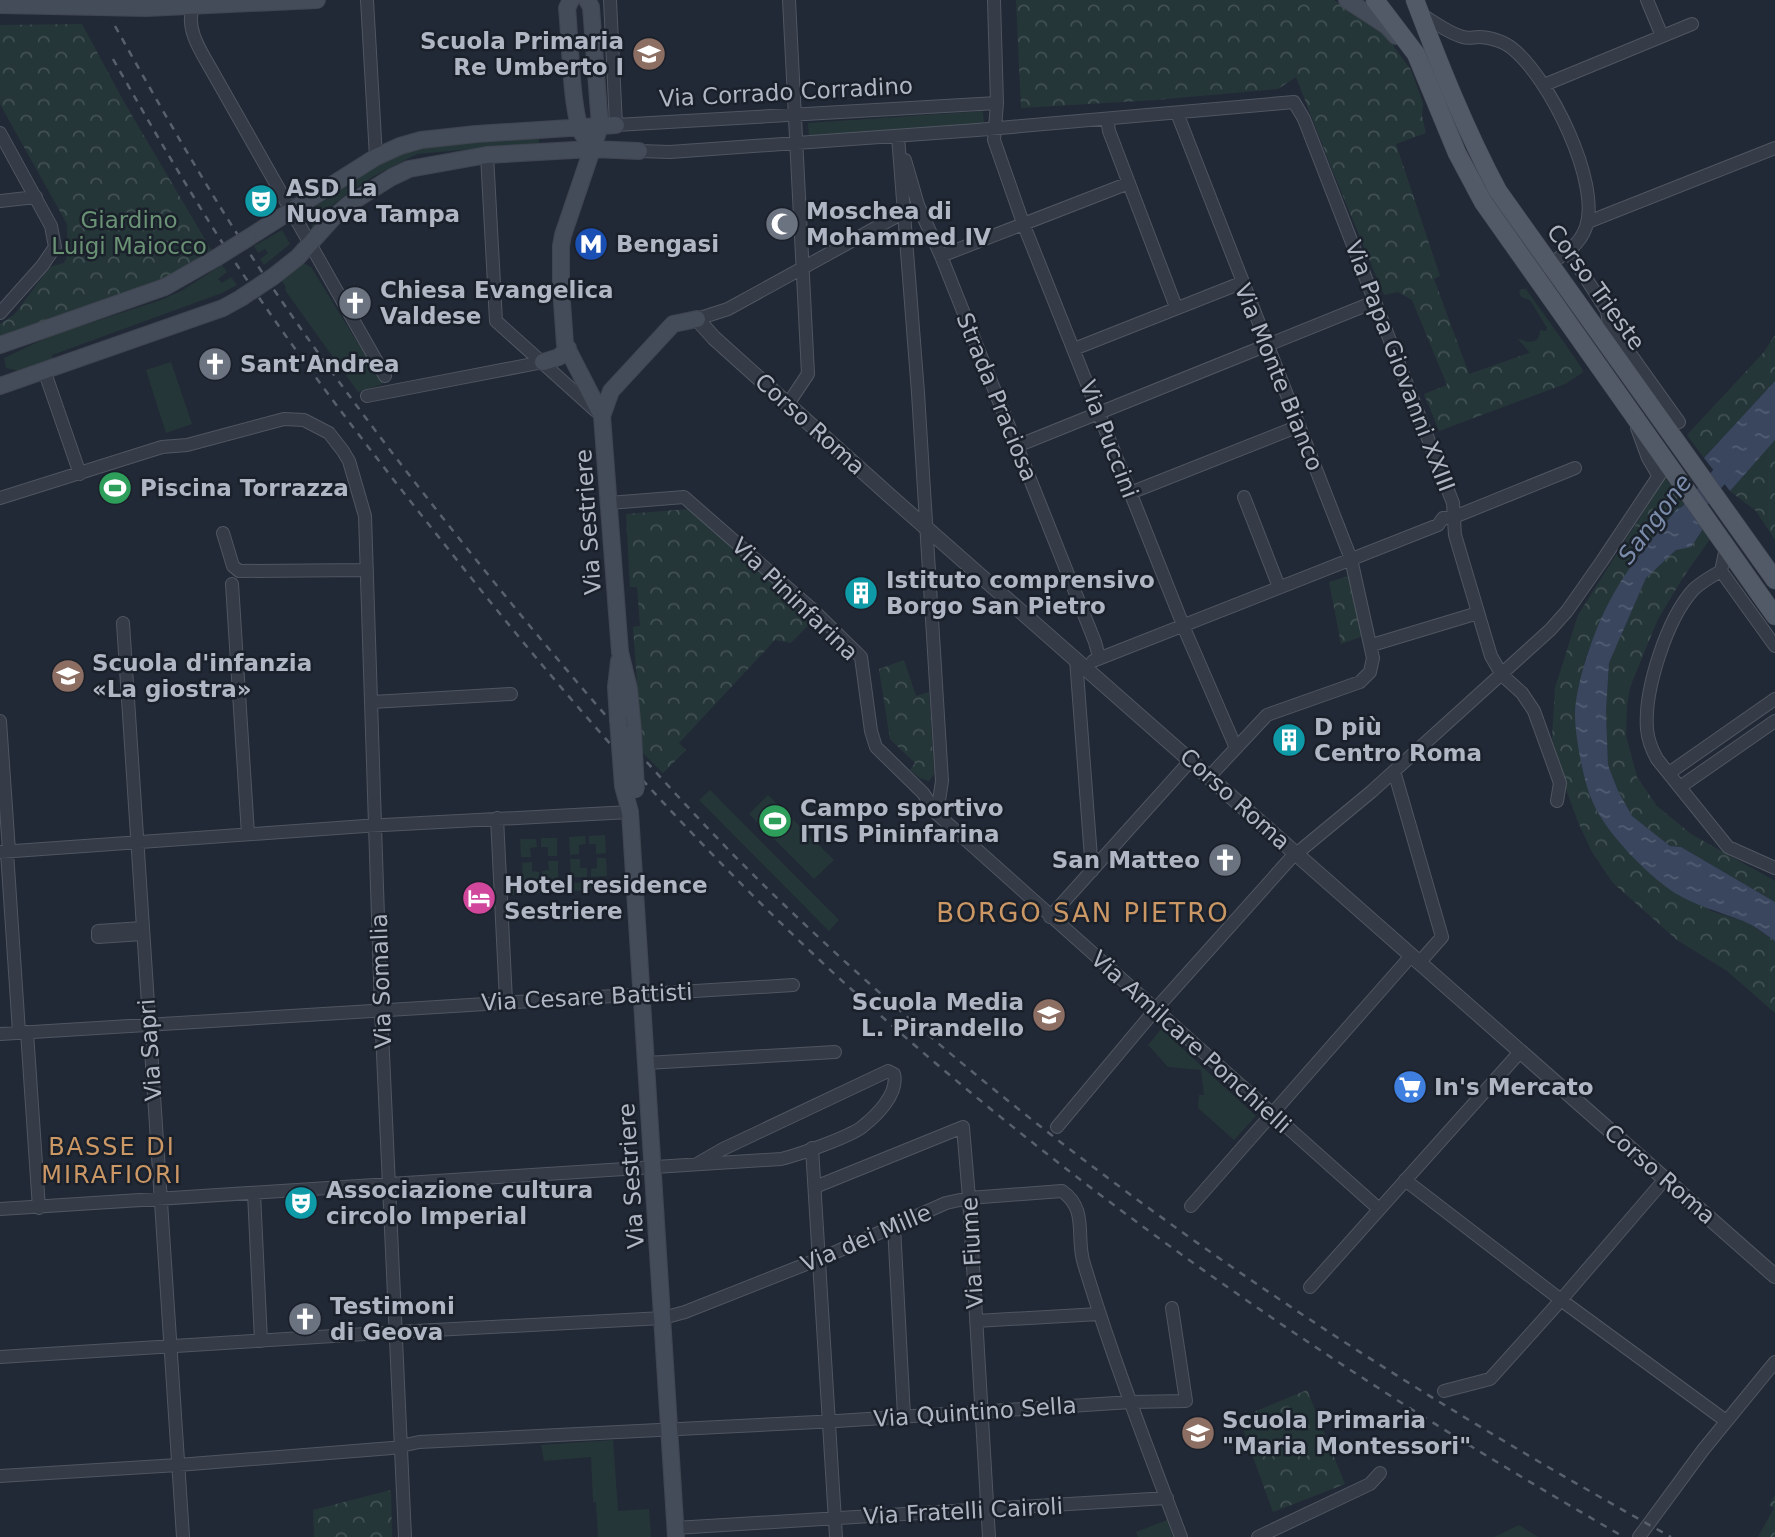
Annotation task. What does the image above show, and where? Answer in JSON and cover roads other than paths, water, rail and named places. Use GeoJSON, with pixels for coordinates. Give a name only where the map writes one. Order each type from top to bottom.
{"type":"FeatureCollection","features":[{"type":"Feature","properties":{"kind":"main road"},"geometry":{"type":"LineString","coordinates":[[0,5],[193,7],[317,0]]}},
{"type":"Feature","properties":{"kind":"main road"},"geometry":{"type":"LineString","coordinates":[[571,0],[567,8],[579,127],[592,149]]}},
{"type":"Feature","properties":{"kind":"main road"},"geometry":{"type":"LineString","coordinates":[[587,0],[592,12],[613,149]]}},
{"type":"Feature","properties":{"kind":"main road"},"geometry":{"type":"LineString","coordinates":[[1347,0],[1387,26],[1416,54]]}},
{"type":"Feature","properties":{"kind":"main road","name":"Corso Trieste"},"geometry":{"type":"LineString","coordinates":[[1375,0],[1416,54],[1457,153],[1483,202],[1633,415],[1668,471],[1775,616]]}},
{"type":"Feature","properties":{"kind":"main road","name":"Corso Trieste"},"geometry":{"type":"LineString","coordinates":[[1418,7],[1452,96],[1498,191],[1775,580]]}},
{"type":"Feature","properties":{"kind":"main road"},"geometry":{"type":"LineString","coordinates":[[603,416],[568,348],[563,330],[561,246],[592,149],[608,125]]}},
{"type":"Feature","properties":{"kind":"main road"},"geometry":{"type":"LineString","coordinates":[[608,125],[639,151]]}},
{"type":"Feature","properties":{"kind":"main road","name":"Via Corrado Corradino"},"geometry":{"type":"LineString","coordinates":[[0,345],[165,287],[376,157],[400,146],[421,140],[476,134],[608,125]]}},
{"type":"Feature","properties":{"kind":"main road"},"geometry":{"type":"LineString","coordinates":[[0,386],[223,308],[274,276],[349,204],[393,177],[429,164],[487,155],[592,149],[639,151]]}},
{"type":"Feature","properties":{"kind":"main road","name":"Via Sestriere"},"geometry":{"type":"LineString","coordinates":[[676,1532],[630,812],[634,732],[629,689],[620,652],[603,416],[611,391],[673,324],[697,319]]}},
{"type":"Feature","properties":{"kind":"main road"},"geometry":{"type":"LineString","coordinates":[[543,362],[559,357],[568,348]]}},
{"type":"Feature","properties":{"kind":"main road","name":"Via Sestriere"},"geometry":{"type":"LineString","coordinates":[[620,652],[616,687],[618,719],[630,788]]}},
{"type":"Feature","properties":{"kind":"street"},"geometry":{"type":"LineString","coordinates":[[367,0],[376,157]]}},
{"type":"Feature","properties":{"kind":"street"},"geometry":{"type":"LineString","coordinates":[[608,125],[610,0]]}},
{"type":"Feature","properties":{"kind":"street"},"geometry":{"type":"LineString","coordinates":[[788,404],[808,374],[789,0]]}},
{"type":"Feature","properties":{"kind":"street","name":"Via Puccini"},"geometry":{"type":"LineString","coordinates":[[993,0],[997,103],[994,140],[1023,223],[1130,493],[1236,748]]}},
{"type":"Feature","properties":{"kind":"street"},"geometry":{"type":"LineString","coordinates":[[1647,0],[1661,36]]}},
{"type":"Feature","properties":{"kind":"street"},"geometry":{"type":"LineString","coordinates":[[193,7],[189,20],[192,31],[216,78],[385,376]]}},
{"type":"Feature","properties":{"kind":"street"},"geometry":{"type":"LineString","coordinates":[[1418,7],[1453,33],[1467,39],[1480,37],[1503,42],[1514,50],[1544,85],[1584,173],[1590,210],[1580,241],[1569,252],[1549,264]]}},
{"type":"Feature","properties":{"kind":"street"},"geometry":{"type":"LineString","coordinates":[[1544,85],[1692,24]]}},
{"type":"Feature","properties":{"kind":"street","name":"Via Papa Giovanni XXIII"},"geometry":{"type":"LineString","coordinates":[[1177,113],[1294,102],[1304,119],[1453,503],[1447,520],[1491,656],[1503,675],[1522,693],[1534,711],[1560,783],[1558,801]]}},
{"type":"Feature","properties":{"kind":"street","name":"Via Corrado Corradino"},"geometry":{"type":"LineString","coordinates":[[608,125],[997,103]]}},
{"type":"Feature","properties":{"kind":"street"},"geometry":{"type":"LineString","coordinates":[[639,151],[670,152],[898,136],[1177,113]]}},
{"type":"Feature","properties":{"kind":"street","name":"Via Monte Bianco"},"geometry":{"type":"LineString","coordinates":[[1177,113],[1241,283],[1351,559],[1372,645]]}},
{"type":"Feature","properties":{"kind":"street"},"geometry":{"type":"LineString","coordinates":[[1107,119],[1109,131],[1176,307]]}},
{"type":"Feature","properties":{"kind":"street"},"geometry":{"type":"LineString","coordinates":[[0,133],[51,226],[55,247],[42,266],[0,313]]}},
{"type":"Feature","properties":{"kind":"street"},"geometry":{"type":"LineString","coordinates":[[898,136],[918,393],[942,781],[937,814]]}},
{"type":"Feature","properties":{"kind":"street","name":"Strada Praciosa"},"geometry":{"type":"LineString","coordinates":[[898,136],[918,205],[941,256],[1099,657]]}},
{"type":"Feature","properties":{"kind":"street"},"geometry":{"type":"LineString","coordinates":[[1588,222],[1775,148]]}},
{"type":"Feature","properties":{"kind":"street"},"geometry":{"type":"LineString","coordinates":[[487,155],[496,320],[603,416]]}},
{"type":"Feature","properties":{"kind":"street"},"geometry":{"type":"LineString","coordinates":[[941,256],[1129,183]]}},
{"type":"Feature","properties":{"kind":"street"},"geometry":{"type":"LineString","coordinates":[[0,201],[36,197]]}},
{"type":"Feature","properties":{"kind":"street"},"geometry":{"type":"LineString","coordinates":[[697,319],[728,309],[918,205]]}},
{"type":"Feature","properties":{"kind":"street"},"geometry":{"type":"LineString","coordinates":[[1569,252],[1607,311],[1609,324],[1679,422]]}},
{"type":"Feature","properties":{"kind":"street"},"geometry":{"type":"LineString","coordinates":[[1074,349],[1241,283]]}},
{"type":"Feature","properties":{"kind":"street"},"geometry":{"type":"LineString","coordinates":[[1017,446],[1374,302]]}},
{"type":"Feature","properties":{"kind":"street","name":"Corso Roma"},"geometry":{"type":"LineString","coordinates":[[697,319],[714,338],[1080,664],[1775,1276]]}},
{"type":"Feature","properties":{"kind":"street"},"geometry":{"type":"LineString","coordinates":[[367,396],[543,362]]}},
{"type":"Feature","properties":{"kind":"street"},"geometry":{"type":"LineString","coordinates":[[0,498],[80,474],[44,370]]}},
{"type":"Feature","properties":{"kind":"street","name":"Via Somalia"},"geometry":{"type":"LineString","coordinates":[[80,474],[162,447],[187,445],[284,419],[304,420],[329,433],[349,461],[358,489],[365,516],[381,1010],[405,1537]]}},
{"type":"Feature","properties":{"kind":"street"},"geometry":{"type":"LineString","coordinates":[[1130,493],[1299,426]]}},
{"type":"Feature","properties":{"kind":"street"},"geometry":{"type":"LineString","coordinates":[[1092,871],[1080,664],[1184,627],[1575,468]]}},
{"type":"Feature","properties":{"kind":"street"},"geometry":{"type":"LineString","coordinates":[[1057,1127],[1155,1010],[1290,859],[1503,675],[1567,611],[1668,471]]}},
{"type":"Feature","properties":{"kind":"street","name":"Via Pininfarina"},"geometry":{"type":"LineString","coordinates":[[609,503],[684,496],[813,610],[860,657],[876,747],[923,793],[937,814]]}},
{"type":"Feature","properties":{"kind":"street"},"geometry":{"type":"LineString","coordinates":[[1244,497],[1279,587]]}},
{"type":"Feature","properties":{"kind":"street"},"geometry":{"type":"LineString","coordinates":[[223,533],[233,566],[239,571],[367,570]]}},
{"type":"Feature","properties":{"kind":"street"},"geometry":{"type":"LineString","coordinates":[[1722,543],[1721,571],[1775,646]]}},
{"type":"Feature","properties":{"kind":"street"},"geometry":{"type":"LineString","coordinates":[[1721,571],[1695,589],[1682,606],[1660,651],[1648,711],[1650,747],[1728,847],[1775,868]]}},
{"type":"Feature","properties":{"kind":"street"},"geometry":{"type":"LineString","coordinates":[[232,584],[248,834]]}},
{"type":"Feature","properties":{"kind":"street"},"geometry":{"type":"LineString","coordinates":[[1209,777],[1267,715],[1360,682],[1372,667],[1372,645],[1478,613]]}},
{"type":"Feature","properties":{"kind":"street","name":"Via Sapri"},"geometry":{"type":"LineString","coordinates":[[123,623],[183,1537]]}},
{"type":"Feature","properties":{"kind":"street"},"geometry":{"type":"LineString","coordinates":[[372,702],[511,694]]}},
{"type":"Feature","properties":{"kind":"street"},"geometry":{"type":"LineString","coordinates":[[1669,773],[1775,699]]}},
{"type":"Feature","properties":{"kind":"street"},"geometry":{"type":"LineString","coordinates":[[0,721],[5,852],[39,1208]]}},
{"type":"Feature","properties":{"kind":"street"},"geometry":{"type":"LineString","coordinates":[[1679,787],[1775,721]]}},
{"type":"Feature","properties":{"kind":"street"},"geometry":{"type":"LineString","coordinates":[[1050,917],[1191,760]]}},
{"type":"Feature","properties":{"kind":"street"},"geometry":{"type":"LineString","coordinates":[[1191,1206],[1272,1113],[1415,960],[1442,937],[1394,771]]}},
{"type":"Feature","properties":{"kind":"street"},"geometry":{"type":"LineString","coordinates":[[5,852],[376,825],[630,812]]}},
{"type":"Feature","properties":{"kind":"street","name":"Via Amilcare Ponchielli"},"geometry":{"type":"LineString","coordinates":[[937,814],[1379,1209]]}},
{"type":"Feature","properties":{"kind":"street"},"geometry":{"type":"LineString","coordinates":[[497,818],[506,1001]]}},
{"type":"Feature","properties":{"kind":"street","name":"Via Cesare Battisti"},"geometry":{"type":"LineString","coordinates":[[0,1034],[793,985]]}},
{"type":"Feature","properties":{"kind":"street"},"geometry":{"type":"LineString","coordinates":[[646,1063],[835,1052]]}},
{"type":"Feature","properties":{"kind":"street"},"geometry":{"type":"LineString","coordinates":[[1310,1287],[1520,1052]]}},
{"type":"Feature","properties":{"kind":"street"},"geometry":{"type":"LineString","coordinates":[[0,1209],[781,1159],[861,1128],[890,1098],[894,1074],[888,1071],[723,1149],[697,1164]]}},
{"type":"Feature","properties":{"kind":"street","name":"Via Fiume"},"geometry":{"type":"LineString","coordinates":[[815,1187],[963,1127],[989,1537]]}},
{"type":"Feature","properties":{"kind":"street"},"geometry":{"type":"LineString","coordinates":[[812,1148],[836,1537]]}},
{"type":"Feature","properties":{"kind":"street"},"geometry":{"type":"LineString","coordinates":[[1444,1391],[1489,1379],[1665,1179]]}},
{"type":"Feature","properties":{"kind":"street"},"geometry":{"type":"LineString","coordinates":[[1405,1180],[1561,1300],[1726,1421]]}},
{"type":"Feature","properties":{"kind":"street","name":"Via dei Mille"},"geometry":{"type":"LineString","coordinates":[[0,1357],[663,1318],[685,1312],[819,1259],[946,1203],[969,1198],[1062,1191],[1073,1199],[1079,1214],[1081,1256],[1099,1314]]}},
{"type":"Feature","properties":{"kind":"street"},"geometry":{"type":"LineString","coordinates":[[254,1194],[261,1341]]}},
{"type":"Feature","properties":{"kind":"street"},"geometry":{"type":"LineString","coordinates":[[894,1226],[904,1416]]}},
{"type":"Feature","properties":{"kind":"street","name":"Via Quintino Sella"},"geometry":{"type":"LineString","coordinates":[[178,1465],[419,1442],[1186,1401],[1172,1308]]}},
{"type":"Feature","properties":{"kind":"street"},"geometry":{"type":"LineString","coordinates":[[976,1321],[1099,1314],[1181,1537]]}},
{"type":"Feature","properties":{"kind":"street"},"geometry":{"type":"LineString","coordinates":[[1639,1537],[1726,1421],[1775,1362]]}},
{"type":"Feature","properties":{"kind":"street"},"geometry":{"type":"LineString","coordinates":[[0,1476],[178,1465]]}},
{"type":"Feature","properties":{"kind":"street"},"geometry":{"type":"LineString","coordinates":[[1258,1537],[1370,1484],[1380,1473]]}},
{"type":"Feature","properties":{"kind":"street","name":"Via Fratelli Cairoli"},"geometry":{"type":"LineString","coordinates":[[676,1532],[835,1518],[1167,1498]]}},
{"type":"Feature","properties":{"kind":"water"},"geometry":{"type":"Polygon","coordinates":[[[1775,381],[1775,440],[1730,491],[1704,458],[1775,381]]]}},
{"type":"Feature","properties":{"kind":"water"},"geometry":{"type":"Polygon","coordinates":[[[1686,505],[1703,529],[1691,547],[1676,550],[1646,578],[1609,663],[1606,711],[1608,765],[1632,816],[1670,846],[1681,847],[1775,902],[1775,941],[1747,923],[1683,898],[1651,875],[1605,824],[1588,790],[1580,757],[1575,724],[1576,703],[1590,646],[1601,619],[1613,594],[1638,556],[1677,509],[1686,505]]]}},
{"type":"Feature","properties":{"kind":"waterway","name":"Sangone"},"geometry":{"type":"LineString","coordinates":[[1687,515],[1734,459]]}},
{"type":"Feature","properties":{"kind":"railway"},"geometry":{"type":"LineString","coordinates":[[115,26],[174,130],[258,267],[310,342],[433,506],[529,625],[659,776],[798,918],[898,1009],[1001,1095],[1107,1177],[1215,1255],[1326,1330],[1439,1401],[1671,1537]]}},
{"type":"Feature","properties":{"kind":"railway"},"geometry":{"type":"LineString","coordinates":[[113,59],[229,253],[282,331],[366,444],[548,672],[647,785],[751,894],[861,998],[949,1075],[1133,1219],[1228,1287],[1423,1417],[1624,1537]]}},
{"type":"Feature","properties":{"kind":"place","name":"Scuola Primaria Re Umberto I"},"geometry":{"type":"Point","coordinates":[649,54]}},
{"type":"Feature","properties":{"kind":"place","name":"ASD La Nuova Tampa"},"geometry":{"type":"Point","coordinates":[261,201]}},
{"type":"Feature","properties":{"kind":"place","name":"Moschea di Mohammed IV"},"geometry":{"type":"Point","coordinates":[782,224]}},
{"type":"Feature","properties":{"kind":"place","name":"Bengasi"},"geometry":{"type":"Point","coordinates":[591,244]}},
{"type":"Feature","properties":{"kind":"place","name":"Chiesa Evangelica Valdese"},"geometry":{"type":"Point","coordinates":[355,303]}},
{"type":"Feature","properties":{"kind":"place","name":"Sant'Andrea"},"geometry":{"type":"Point","coordinates":[215,364]}},
{"type":"Feature","properties":{"kind":"place","name":"Piscina Torrazza"},"geometry":{"type":"Point","coordinates":[115,488]}},
{"type":"Feature","properties":{"kind":"place","name":"Istituto comprensivo Borgo San Pietro"},"geometry":{"type":"Point","coordinates":[861,593]}},
{"type":"Feature","properties":{"kind":"place","name":"Scuola d'infanzia «La giostra»"},"geometry":{"type":"Point","coordinates":[68,676]}},
{"type":"Feature","properties":{"kind":"place","name":"D più Centro Roma"},"geometry":{"type":"Point","coordinates":[1289,740]}},
{"type":"Feature","properties":{"kind":"place","name":"Campo sportivo ITIS Pininfarina"},"geometry":{"type":"Point","coordinates":[775,821]}},
{"type":"Feature","properties":{"kind":"place","name":"San Matteo"},"geometry":{"type":"Point","coordinates":[1225,860]}},
{"type":"Feature","properties":{"kind":"place","name":"Hotel residence Sestriere"},"geometry":{"type":"Point","coordinates":[479,898]}},
{"type":"Feature","properties":{"kind":"place","name":"Scuola Media L. Pirandello"},"geometry":{"type":"Point","coordinates":[1049,1015]}},
{"type":"Feature","properties":{"kind":"place","name":"In's Mercato"},"geometry":{"type":"Point","coordinates":[1410,1087]}},
{"type":"Feature","properties":{"kind":"place","name":"Associazione cultura circolo Imperial"},"geometry":{"type":"Point","coordinates":[301,1203]}},
{"type":"Feature","properties":{"kind":"place","name":"Testimoni di Geova"},"geometry":{"type":"Point","coordinates":[305,1319]}},
{"type":"Feature","properties":{"kind":"place","name":"Scuola Primaria \"Maria Montessori\""},"geometry":{"type":"Point","coordinates":[1198,1433]}},
{"type":"Feature","properties":{"kind":"district","name":"BORGO SAN PIETRO"},"geometry":{"type":"Point","coordinates":[1083,913]}},
{"type":"Feature","properties":{"kind":"district","name":"BASSE DI MIRAFIORI"},"geometry":{"type":"Point","coordinates":[112,1161]}},
{"type":"Feature","properties":{"kind":"park label","name":"Giardino Luigi Maiocco"},"geometry":{"type":"Point","coordinates":[129,233]}}]}
